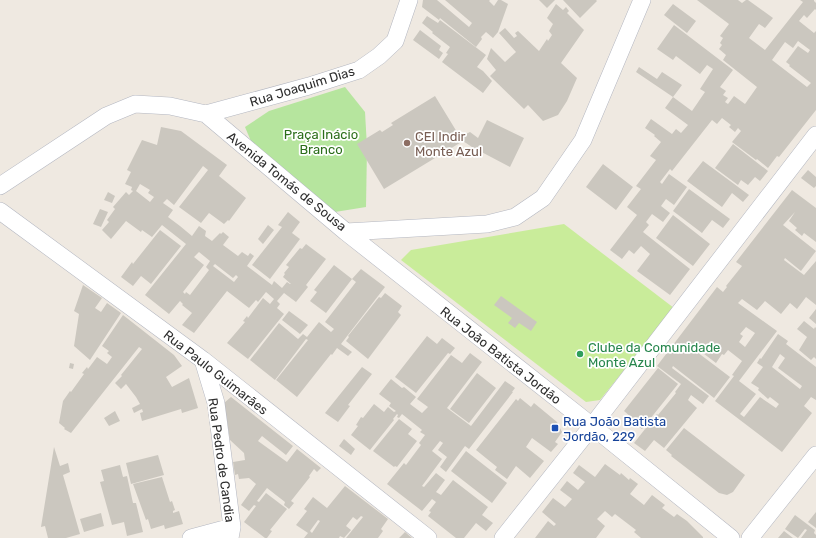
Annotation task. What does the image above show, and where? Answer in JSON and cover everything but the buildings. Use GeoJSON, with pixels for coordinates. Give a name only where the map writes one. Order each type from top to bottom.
{"type":"FeatureCollection","features":[{"type":"Feature","properties":{"kind":"street","name":"Rua Joaquim Dias"},"geometry":{"type":"LineString","coordinates":[[206,114],[309,86],[359,70],[379,56],[395,41],[409,0]]}},
{"type":"Feature","properties":{"kind":"street","name":"Avenida Tomás de Sousa"},"geometry":{"type":"LineString","coordinates":[[0,186],[106,116],[135,104],[170,106],[206,114],[346,232],[487,224],[516,217],[543,198],[583,140],[642,0]]}},
{"type":"Feature","properties":{"kind":"street"},"geometry":{"type":"LineString","coordinates":[[503,538],[592,426],[816,135]]}},
{"type":"Feature","properties":{"kind":"street","name":"Rua Paulo Guimarães"},"geometry":{"type":"LineString","coordinates":[[0,211],[203,360],[428,538]]}},
{"type":"Feature","properties":{"kind":"street","name":"Rua João Batista Jordão"},"geometry":{"type":"LineString","coordinates":[[346,232],[731,538]]}},
{"type":"Feature","properties":{"kind":"street","name":"Rua Pedro de Candia"},"geometry":{"type":"LineString","coordinates":[[203,360],[216,403],[231,533]]}},
{"type":"Feature","properties":{"kind":"street"},"geometry":{"type":"LineString","coordinates":[[750,538],[816,455]]}},
{"type":"Feature","properties":{"kind":"street"},"geometry":{"type":"LineString","coordinates":[[191,538],[231,533]]}},
{"type":"Feature","properties":{"kind":"green space","name":"Praça Inácio Branco"},"geometry":{"type":"Polygon","coordinates":[[[345,87],[365,112],[367,147],[366,207],[335,212],[253,146],[245,127],[269,111],[345,87]]]}},
{"type":"Feature","properties":{"kind":"green space","name":"Clube da Comunidade Monte Azul"},"geometry":{"type":"Polygon","coordinates":[[[564,224],[674,308],[600,400],[586,402],[401,260],[411,250],[564,224]]]}},
{"type":"Feature","properties":{"kind":"place","name":"CEI Indir Monte Azul"},"geometry":{"type":"Point","coordinates":[407,143]}},
{"type":"Feature","properties":{"kind":"place","name":"Clube da Comunidade Monte Azul"},"geometry":{"type":"Point","coordinates":[580,354]}},
{"type":"Feature","properties":{"kind":"place","name":"Rua João Batista Jordão, 229"},"geometry":{"type":"Point","coordinates":[555,428]}}]}
